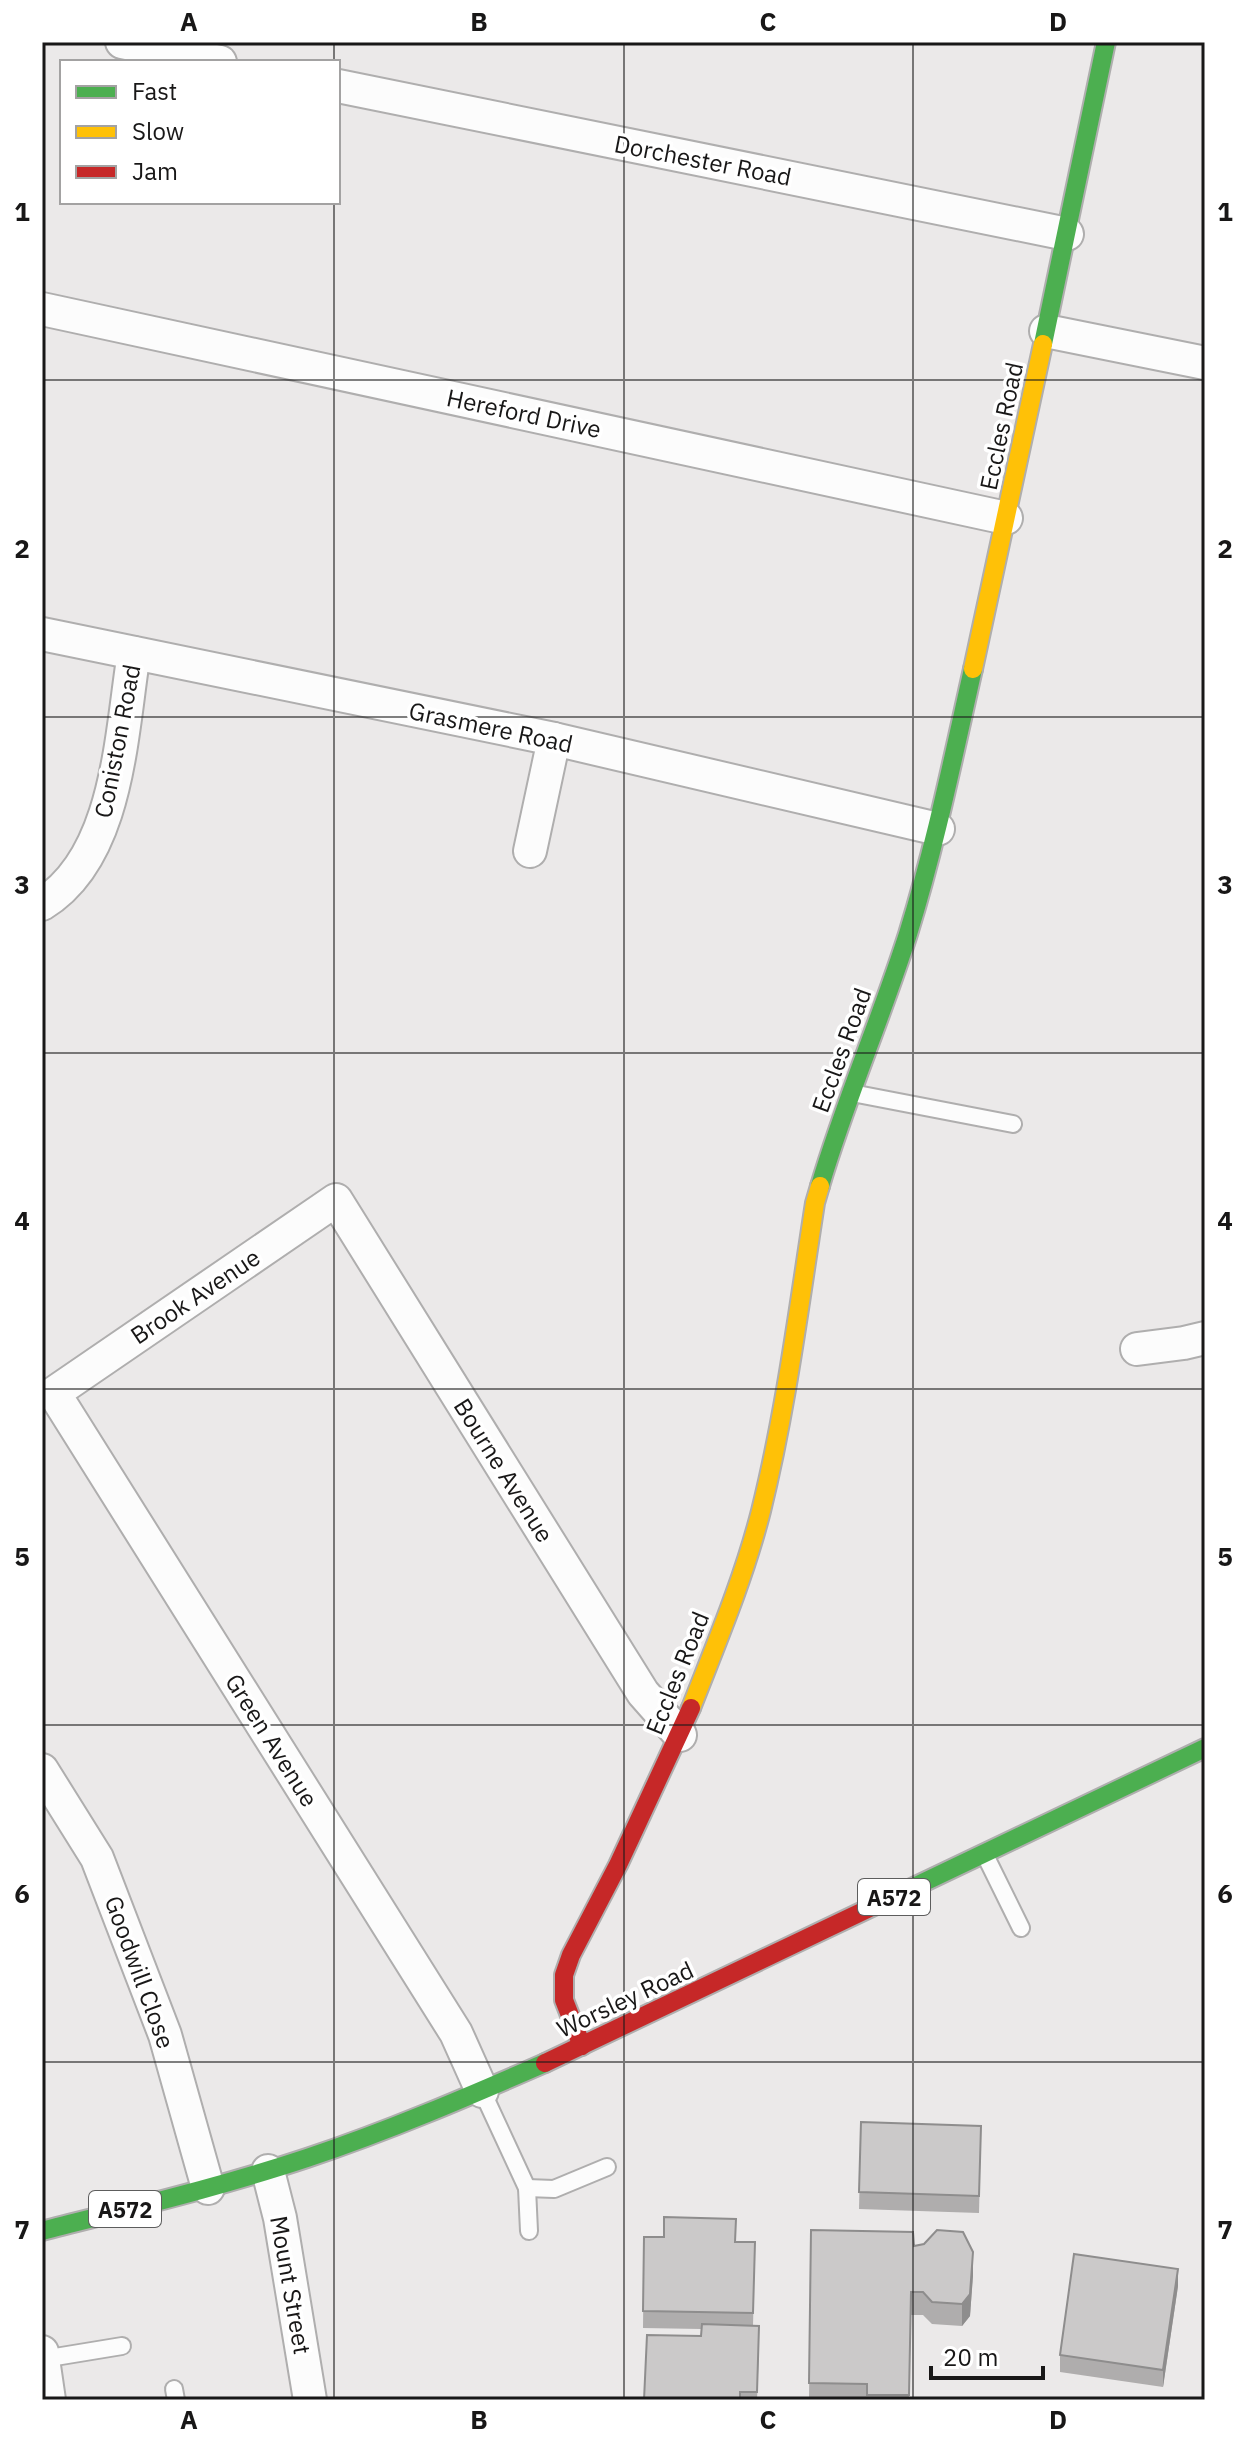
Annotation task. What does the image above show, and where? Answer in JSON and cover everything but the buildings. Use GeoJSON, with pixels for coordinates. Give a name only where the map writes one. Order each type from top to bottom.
{"type":"FeatureCollection","features":[{"type":"Feature","properties":{"kind":"street"},"geometry":{"type":"LineString","coordinates":[[122,42],[210,60]]}},
{"type":"Feature","properties":{"kind":"street","name":"Eccles Road"},"geometry":{"type":"LineString","coordinates":[[582,2046],[564,2000],[564,1975],[571,1955],[680,1735],[723,1627],[760,1514],[782,1414],[815,1203],[830,1149],[907,936],[938,829],[1106,42]]}},
{"type":"Feature","properties":{"kind":"street","name":"Dorchester Road"},"geometry":{"type":"LineString","coordinates":[[340,86],[1067,234]]}},
{"type":"Feature","properties":{"kind":"street","name":"Hereford Drive"},"geometry":{"type":"LineString","coordinates":[[42,309],[1006,518]]}},
{"type":"Feature","properties":{"kind":"street"},"geometry":{"type":"LineString","coordinates":[[1046,331],[1205,363]]}},
{"type":"Feature","properties":{"kind":"street","name":"Grasmere Road"},"geometry":{"type":"LineString","coordinates":[[42,634],[554,739],[938,829]]}},
{"type":"Feature","properties":{"kind":"street","name":"Coniston Road"},"geometry":{"type":"LineString","coordinates":[[42,904],[82,864],[95,843],[107,813],[134,653]]}},
{"type":"Feature","properties":{"kind":"street"},"geometry":{"type":"LineString","coordinates":[[530,851],[554,739]]}},
{"type":"Feature","properties":{"kind":"street","name":"Bourne Avenue"},"geometry":{"type":"LineString","coordinates":[[336,1200],[643,1693],[680,1735]]}},
{"type":"Feature","properties":{"kind":"street","name":"Brook Avenue"},"geometry":{"type":"LineString","coordinates":[[54,1393],[336,1200]]}},
{"type":"Feature","properties":{"kind":"street"},"geometry":{"type":"LineString","coordinates":[[1137,1349],[1205,1338]]}},
{"type":"Feature","properties":{"kind":"street","name":"Green Avenue"},"geometry":{"type":"LineString","coordinates":[[54,1393],[456,2033],[482,2091]]}},
{"type":"Feature","properties":{"kind":"street","name":"Worsley Road"},"geometry":{"type":"LineString","coordinates":[[42,2231],[268,2171],[404,2124],[582,2046],[1205,1748]]}},
{"type":"Feature","properties":{"kind":"street","name":"Goodwill Close"},"geometry":{"type":"LineString","coordinates":[[42,1770],[97,1858],[165,2035],[208,2188]]}},
{"type":"Feature","properties":{"kind":"street","name":"Mount Street"},"geometry":{"type":"LineString","coordinates":[[268,2171],[280,2218],[310,2400]]}},
{"type":"Feature","properties":{"kind":"street"},"geometry":{"type":"LineString","coordinates":[[42,2352],[49,2400]]}},
{"type":"Feature","properties":{"kind":"lane"},"geometry":{"type":"LineString","coordinates":[[850,1093],[1013,1124]]}},
{"type":"Feature","properties":{"kind":"lane"},"geometry":{"type":"LineString","coordinates":[[984,1854],[1021,1928]]}},
{"type":"Feature","properties":{"kind":"lane"},"geometry":{"type":"LineString","coordinates":[[482,2091],[527,2188],[529,2231]]}},
{"type":"Feature","properties":{"kind":"lane"},"geometry":{"type":"LineString","coordinates":[[527,2188],[554,2189],[607,2167]]}},
{"type":"Feature","properties":{"kind":"lane"},"geometry":{"type":"LineString","coordinates":[[43,2359],[122,2346]]}},
{"type":"Feature","properties":{"kind":"traffic: fast"},"geometry":{"type":"LineString","coordinates":[[1043,344],[1106,42]]}},
{"type":"Feature","properties":{"kind":"traffic: fast"},"geometry":{"type":"LineString","coordinates":[[820,1186],[918,901],[973,669]]}},
{"type":"Feature","properties":{"kind":"traffic: fast"},"geometry":{"type":"LineString","coordinates":[[876,1905],[1205,1748]]}},
{"type":"Feature","properties":{"kind":"traffic: fast"},"geometry":{"type":"LineString","coordinates":[[42,2231],[208,2188],[307,2158],[397,2125],[545,2063]]}},
{"type":"Feature","properties":{"kind":"traffic: slow"},"geometry":{"type":"LineString","coordinates":[[973,669],[1043,344]]}},
{"type":"Feature","properties":{"kind":"traffic: slow"},"geometry":{"type":"LineString","coordinates":[[691,1708],[738,1586],[761,1511],[785,1396],[820,1186]]}},
{"type":"Feature","properties":{"kind":"traffic: jam"},"geometry":{"type":"LineString","coordinates":[[582,2046],[564,2000],[564,1975],[691,1708]]}},
{"type":"Feature","properties":{"kind":"traffic: jam"},"geometry":{"type":"LineString","coordinates":[[545,2063],[876,1905]]}}]}
